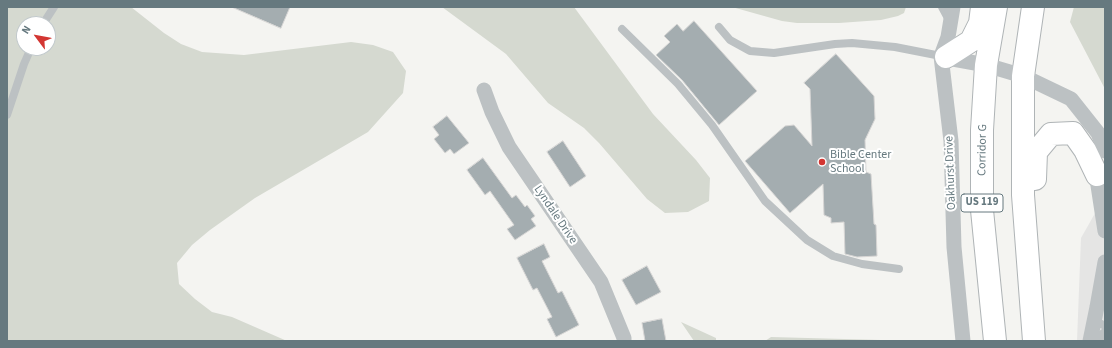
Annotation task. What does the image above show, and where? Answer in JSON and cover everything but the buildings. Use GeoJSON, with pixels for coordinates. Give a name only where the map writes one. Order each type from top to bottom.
{"type":"FeatureCollection","features":[{"type":"Feature","properties":{"kind":"highway"},"geometry":{"type":"LineString","coordinates":[[943,57],[971,41],[980,23],[982,7]]}},
{"type":"Feature","properties":{"kind":"highway","name":"Corridor G"},"geometry":{"type":"LineString","coordinates":[[995,341],[982,210],[982,130],[986,64],[996,7]]}},
{"type":"Feature","properties":{"kind":"highway"},"geometry":{"type":"LineString","coordinates":[[1033,7],[1023,76],[1023,196],[1033,330]]}},
{"type":"Feature","properties":{"kind":"highway"},"geometry":{"type":"LineString","coordinates":[[1033,330],[1036,152],[1051,134],[1073,133],[1085,150],[1097,175]]}},
{"type":"Feature","properties":{"kind":"street"},"geometry":{"type":"LineString","coordinates":[[953,7],[943,57],[986,64],[1023,76],[1071,99],[1098,133],[1105,151]]}},
{"type":"Feature","properties":{"kind":"street","name":"Oakhurst Drive"},"geometry":{"type":"LineString","coordinates":[[943,57],[951,141],[954,246],[963,341]]}},
{"type":"Feature","properties":{"kind":"street","name":"Lyndale Drive"},"geometry":{"type":"LineString","coordinates":[[484,90],[492,112],[509,147],[601,282],[624,341]]}},
{"type":"Feature","properties":{"kind":"street"},"geometry":{"type":"LineString","coordinates":[[1086,118],[1097,175],[1105,231]]}},
{"type":"Feature","properties":{"kind":"street"},"geometry":{"type":"LineString","coordinates":[[1090,341],[1100,323],[1105,252]]}},
{"type":"Feature","properties":{"kind":"street"},"geometry":{"type":"LineString","coordinates":[[1104,341],[1105,336]]}},
{"type":"Feature","properties":{"kind":"lane"},"geometry":{"type":"LineString","coordinates":[[48,16],[54,7]]}},
{"type":"Feature","properties":{"kind":"lane"},"geometry":{"type":"LineString","coordinates":[[942,7],[950,23]]}},
{"type":"Feature","properties":{"kind":"lane"},"geometry":{"type":"LineString","coordinates":[[719,27],[730,40],[750,51],[774,53],[852,42],[895,47],[943,57]]}},
{"type":"Feature","properties":{"kind":"lane"},"geometry":{"type":"LineString","coordinates":[[622,29],[678,84],[712,126],[765,201],[807,240],[833,256],[862,264],[899,269]]}},
{"type":"Feature","properties":{"kind":"lane"},"geometry":{"type":"LineString","coordinates":[[7,115],[28,56]]}},
{"type":"Feature","properties":{"kind":"shaded area"},"geometry":{"type":"Polygon","coordinates":[[[7,7],[131,7],[164,33],[181,44],[202,52],[244,55],[351,42],[373,45],[393,52],[406,71],[403,93],[368,132],[255,198],[210,230],[192,245],[177,263],[179,284],[212,312],[232,317],[287,341],[7,341],[7,7]]]}},
{"type":"Feature","properties":{"kind":"shaded area"},"geometry":{"type":"Polygon","coordinates":[[[442,7],[574,7],[653,114],[696,160],[710,178],[709,201],[688,212],[665,213],[647,199],[599,143],[584,128],[548,103],[506,54],[442,7]]]}},
{"type":"Feature","properties":{"kind":"shaded area"},"geometry":{"type":"Polygon","coordinates":[[[732,7],[906,7],[904,13],[881,20],[839,23],[797,23],[782,21],[732,7]]]}},
{"type":"Feature","properties":{"kind":"shaded area"},"geometry":{"type":"Polygon","coordinates":[[[1074,7],[1105,7],[1105,89],[1070,22],[1074,7]]]}},
{"type":"Feature","properties":{"kind":"shaded area"},"geometry":{"type":"Polygon","coordinates":[[[1098,208],[1105,212],[1105,341],[1077,341],[1081,238],[1098,208]]]}},
{"type":"Feature","properties":{"kind":"shaded area"},"geometry":{"type":"Polygon","coordinates":[[[681,322],[716,338],[716,341],[694,341],[681,322]]]}},
{"type":"Feature","properties":{"kind":"shaded area"},"geometry":{"type":"Polygon","coordinates":[[[771,337],[881,340],[881,341],[765,341],[771,337]]]}},
{"type":"Feature","properties":{"kind":"place","name":"Bible Center School"},"geometry":{"type":"Point","coordinates":[822,162]}}]}
